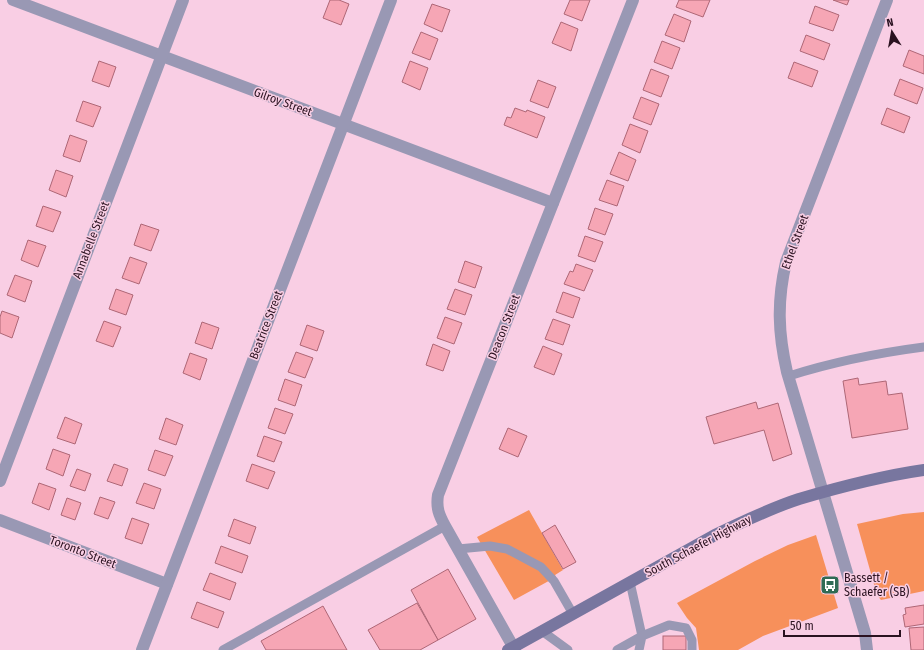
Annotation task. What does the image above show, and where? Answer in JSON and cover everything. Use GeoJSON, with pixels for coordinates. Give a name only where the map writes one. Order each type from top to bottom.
{"type":"FeatureCollection","features":[{"type":"Feature","properties":{"kind":"main road","name":"South Schaefer Highway"},"geometry":{"type":"LineString","coordinates":[[512,649],[715,535],[746,520],[798,499],[894,474],[924,470]]}},
{"type":"Feature","properties":{"kind":"street","name":"Gilroy Street"},"geometry":{"type":"LineString","coordinates":[[13,0],[553,203]]}},
{"type":"Feature","properties":{"kind":"street","name":"Annabelle Street"},"geometry":{"type":"LineString","coordinates":[[0,481],[183,0]]}},
{"type":"Feature","properties":{"kind":"street","name":"Beatrice Street"},"geometry":{"type":"LineString","coordinates":[[142,650],[391,0]]}},
{"type":"Feature","properties":{"kind":"street","name":"Deacon Street"},"geometry":{"type":"LineString","coordinates":[[512,649],[437,510],[438,495],[633,0]]}},
{"type":"Feature","properties":{"kind":"street","name":"Ethel Street"},"geometry":{"type":"LineString","coordinates":[[867,650],[865,632],[788,376],[782,349],[779,320],[780,294],[786,262],[887,0]]}},
{"type":"Feature","properties":{"kind":"street","name":"Toronto Street"},"geometry":{"type":"LineString","coordinates":[[0,520],[167,584]]}},
{"type":"Feature","properties":{"kind":"lane"},"geometry":{"type":"LineString","coordinates":[[788,376],[824,365],[875,354],[924,347]]}},
{"type":"Feature","properties":{"kind":"lane"},"geometry":{"type":"LineString","coordinates":[[223,650],[238,647],[445,526]]}},
{"type":"Feature","properties":{"kind":"lane"},"geometry":{"type":"LineString","coordinates":[[458,549],[490,546],[507,549],[541,567],[554,581],[573,614]]}},
{"type":"Feature","properties":{"kind":"lane"},"geometry":{"type":"LineString","coordinates":[[630,582],[642,636],[639,650]]}},
{"type":"Feature","properties":{"kind":"lane"},"geometry":{"type":"LineString","coordinates":[[617,650],[642,636],[669,625],[686,628],[692,640],[692,650]]}},
{"type":"Feature","properties":{"kind":"lane"},"geometry":{"type":"LineString","coordinates":[[542,631],[568,650]]}},
{"type":"Feature","properties":{"kind":"shaded area"},"geometry":{"type":"Polygon","coordinates":[[[529,510],[563,570],[555,575],[556,577],[514,600],[477,537],[529,510]]]}},
{"type":"Feature","properties":{"kind":"shaded area"},"geometry":{"type":"Polygon","coordinates":[[[924,512],[924,591],[881,600],[877,595],[857,524],[903,514],[924,512]]]}},
{"type":"Feature","properties":{"kind":"shaded area"},"geometry":{"type":"Polygon","coordinates":[[[816,535],[838,608],[763,636],[738,650],[699,650],[696,628],[677,603],[755,561],[788,545],[816,535]]]}},
{"type":"Feature","properties":{"kind":"building"},"geometry":{"type":"Polygon","coordinates":[[[330,0],[339,0],[349,4],[341,25],[323,18],[330,0]]]}},
{"type":"Feature","properties":{"kind":"building"},"geometry":{"type":"Polygon","coordinates":[[[570,0],[590,0],[582,21],[564,14],[570,0]]]}},
{"type":"Feature","properties":{"kind":"building"},"geometry":{"type":"Polygon","coordinates":[[[679,0],[710,0],[703,17],[676,7],[679,0]]]}},
{"type":"Feature","properties":{"kind":"building"},"geometry":{"type":"Polygon","coordinates":[[[833,0],[849,0],[847,5],[833,0]]]}},
{"type":"Feature","properties":{"kind":"building"},"geometry":{"type":"Polygon","coordinates":[[[432,4],[450,10],[442,32],[424,24],[432,4]]]}},
{"type":"Feature","properties":{"kind":"building"},"geometry":{"type":"Polygon","coordinates":[[[815,6],[839,15],[833,31],[809,23],[815,6]]]}},
{"type":"Feature","properties":{"kind":"building"},"geometry":{"type":"Polygon","coordinates":[[[674,14],[691,21],[684,42],[665,35],[674,14]]]}},
{"type":"Feature","properties":{"kind":"building"},"geometry":{"type":"Polygon","coordinates":[[[561,22],[578,29],[571,51],[552,43],[561,22]]]}},
{"type":"Feature","properties":{"kind":"building"},"geometry":{"type":"Polygon","coordinates":[[[421,32],[438,39],[430,60],[412,53],[421,32]]]}},
{"type":"Feature","properties":{"kind":"building"},"geometry":{"type":"Polygon","coordinates":[[[806,35],[830,44],[824,60],[800,51],[806,35]]]}},
{"type":"Feature","properties":{"kind":"building"},"geometry":{"type":"Polygon","coordinates":[[[662,41],[680,48],[672,69],[654,62],[662,41]]]}},
{"type":"Feature","properties":{"kind":"building"},"geometry":{"type":"Polygon","coordinates":[[[909,50],[924,56],[924,74],[903,66],[909,50]]]}},
{"type":"Feature","properties":{"kind":"building"},"geometry":{"type":"Polygon","coordinates":[[[99,61],[116,67],[109,87],[92,81],[99,61]]]}},
{"type":"Feature","properties":{"kind":"building"},"geometry":{"type":"Polygon","coordinates":[[[410,61],[428,68],[420,90],[402,82],[410,61]]]}},
{"type":"Feature","properties":{"kind":"building"},"geometry":{"type":"Polygon","coordinates":[[[794,62],[818,71],[812,87],[788,78],[794,62]]]}},
{"type":"Feature","properties":{"kind":"building"},"geometry":{"type":"Polygon","coordinates":[[[651,69],[669,76],[661,97],[643,90],[651,69]]]}},
{"type":"Feature","properties":{"kind":"building"},"geometry":{"type":"Polygon","coordinates":[[[900,79],[923,88],[917,104],[894,95],[900,79]]]}},
{"type":"Feature","properties":{"kind":"building"},"geometry":{"type":"Polygon","coordinates":[[[538,80],[556,87],[548,108],[530,101],[538,80]]]}},
{"type":"Feature","properties":{"kind":"building"},"geometry":{"type":"Polygon","coordinates":[[[641,97],[659,104],[651,125],[633,118],[641,97]]]}},
{"type":"Feature","properties":{"kind":"building"},"geometry":{"type":"Polygon","coordinates":[[[83,101],[101,107],[93,127],[76,121],[83,101]]]}},
{"type":"Feature","properties":{"kind":"building"},"geometry":{"type":"Polygon","coordinates":[[[515,108],[526,112],[527,110],[545,117],[537,138],[504,125],[507,117],[511,118],[515,108]]]}},
{"type":"Feature","properties":{"kind":"building"},"geometry":{"type":"Polygon","coordinates":[[[887,108],[910,117],[904,133],[881,124],[887,108]]]}},
{"type":"Feature","properties":{"kind":"building"},"geometry":{"type":"Polygon","coordinates":[[[630,124],[648,131],[640,153],[622,145],[630,124]]]}},
{"type":"Feature","properties":{"kind":"building"},"geometry":{"type":"Polygon","coordinates":[[[70,135],[87,141],[80,162],[63,156],[70,135]]]}},
{"type":"Feature","properties":{"kind":"building"},"geometry":{"type":"Polygon","coordinates":[[[619,152],[636,160],[628,181],[610,174],[619,152]]]}},
{"type":"Feature","properties":{"kind":"building"},"geometry":{"type":"Polygon","coordinates":[[[56,170],[73,176],[66,197],[49,190],[56,170]]]}},
{"type":"Feature","properties":{"kind":"building"},"geometry":{"type":"Polygon","coordinates":[[[607,180],[624,186],[617,206],[599,200],[607,180]]]}},
{"type":"Feature","properties":{"kind":"building"},"geometry":{"type":"Polygon","coordinates":[[[43,206],[61,212],[53,232],[36,226],[43,206]]]}},
{"type":"Feature","properties":{"kind":"building"},"geometry":{"type":"Polygon","coordinates":[[[595,208],[613,214],[605,235],[588,229],[595,208]]]}},
{"type":"Feature","properties":{"kind":"building"},"geometry":{"type":"Polygon","coordinates":[[[141,224],[159,230],[151,251],[134,245],[141,224]]]}},
{"type":"Feature","properties":{"kind":"building"},"geometry":{"type":"Polygon","coordinates":[[[585,236],[603,242],[595,262],[578,256],[585,236]]]}},
{"type":"Feature","properties":{"kind":"building"},"geometry":{"type":"Polygon","coordinates":[[[28,240],[46,246],[38,267],[21,260],[28,240]]]}},
{"type":"Feature","properties":{"kind":"building"},"geometry":{"type":"Polygon","coordinates":[[[130,257],[147,263],[139,284],[122,278],[130,257]]]}},
{"type":"Feature","properties":{"kind":"building"},"geometry":{"type":"Polygon","coordinates":[[[465,261],[482,267],[475,288],[458,282],[465,261]]]}},
{"type":"Feature","properties":{"kind":"building"},"geometry":{"type":"Polygon","coordinates":[[[576,264],[593,270],[584,291],[564,284],[570,271],[573,272],[576,264]]]}},
{"type":"Feature","properties":{"kind":"building"},"geometry":{"type":"Polygon","coordinates":[[[15,275],[32,281],[25,302],[7,295],[15,275]]]}},
{"type":"Feature","properties":{"kind":"building"},"geometry":{"type":"Polygon","coordinates":[[[116,289],[133,295],[126,315],[109,309],[116,289]]]}},
{"type":"Feature","properties":{"kind":"building"},"geometry":{"type":"Polygon","coordinates":[[[455,289],[472,295],[465,315],[447,309],[455,289]]]}},
{"type":"Feature","properties":{"kind":"building"},"geometry":{"type":"Polygon","coordinates":[[[563,292],[580,298],[573,318],[556,312],[563,292]]]}},
{"type":"Feature","properties":{"kind":"building"},"geometry":{"type":"Polygon","coordinates":[[[2,311],[19,317],[12,338],[0,333],[0,317],[2,311]]]}},
{"type":"Feature","properties":{"kind":"building"},"geometry":{"type":"Polygon","coordinates":[[[445,317],[462,323],[454,344],[437,338],[445,317]]]}},
{"type":"Feature","properties":{"kind":"building"},"geometry":{"type":"Polygon","coordinates":[[[553,319],[570,325],[563,345],[545,339],[553,319]]]}},
{"type":"Feature","properties":{"kind":"building"},"geometry":{"type":"Polygon","coordinates":[[[104,321],[121,327],[113,347],[96,341],[104,321]]]}},
{"type":"Feature","properties":{"kind":"building"},"geometry":{"type":"Polygon","coordinates":[[[202,322],[219,328],[212,349],[195,343],[202,322]]]}},
{"type":"Feature","properties":{"kind":"building"},"geometry":{"type":"Polygon","coordinates":[[[307,325],[324,331],[317,351],[300,345],[307,325]]]}},
{"type":"Feature","properties":{"kind":"building"},"geometry":{"type":"Polygon","coordinates":[[[433,344],[450,351],[443,371],[426,365],[433,344]]]}},
{"type":"Feature","properties":{"kind":"building"},"geometry":{"type":"Polygon","coordinates":[[[543,346],[562,354],[554,375],[534,367],[543,346]]]}},
{"type":"Feature","properties":{"kind":"building"},"geometry":{"type":"Polygon","coordinates":[[[296,352],[313,358],[305,378],[288,372],[296,352]]]}},
{"type":"Feature","properties":{"kind":"building"},"geometry":{"type":"Polygon","coordinates":[[[190,353],[207,359],[200,380],[183,373],[190,353]]]}},
{"type":"Feature","properties":{"kind":"building"},"geometry":{"type":"Polygon","coordinates":[[[858,378],[859,385],[886,381],[888,395],[902,393],[908,429],[852,438],[843,381],[858,378]]]}},
{"type":"Feature","properties":{"kind":"building"},"geometry":{"type":"Polygon","coordinates":[[[285,379],[302,385],[295,406],[278,400],[285,379]]]}},
{"type":"Feature","properties":{"kind":"building"},"geometry":{"type":"Polygon","coordinates":[[[756,402],[758,409],[778,403],[792,454],[773,461],[764,430],[714,444],[706,417],[756,402]]]}},
{"type":"Feature","properties":{"kind":"building"},"geometry":{"type":"Polygon","coordinates":[[[275,408],[293,414],[285,434],[268,428],[275,408]]]}},
{"type":"Feature","properties":{"kind":"building"},"geometry":{"type":"Polygon","coordinates":[[[65,417],[82,424],[75,444],[57,438],[65,417]]]}},
{"type":"Feature","properties":{"kind":"building"},"geometry":{"type":"Polygon","coordinates":[[[166,418],[183,425],[176,445],[159,439],[166,418]]]}},
{"type":"Feature","properties":{"kind":"building"},"geometry":{"type":"Polygon","coordinates":[[[508,428],[527,436],[518,457],[499,449],[508,428]]]}},
{"type":"Feature","properties":{"kind":"building"},"geometry":{"type":"Polygon","coordinates":[[[264,436],[282,442],[274,462],[257,456],[264,436]]]}},
{"type":"Feature","properties":{"kind":"building"},"geometry":{"type":"Polygon","coordinates":[[[53,449],[70,455],[63,476],[46,469],[53,449]]]}},
{"type":"Feature","properties":{"kind":"building"},"geometry":{"type":"Polygon","coordinates":[[[155,450],[173,456],[165,476],[148,470],[155,450]]]}},
{"type":"Feature","properties":{"kind":"building"},"geometry":{"type":"Polygon","coordinates":[[[114,464],[128,469],[122,486],[107,481],[114,464]]]}},
{"type":"Feature","properties":{"kind":"building"},"geometry":{"type":"Polygon","coordinates":[[[252,464],[275,472],[268,489],[246,481],[252,464]]]}},
{"type":"Feature","properties":{"kind":"building"},"geometry":{"type":"Polygon","coordinates":[[[77,469],[91,474],[85,491],[70,486],[77,469]]]}},
{"type":"Feature","properties":{"kind":"building"},"geometry":{"type":"Polygon","coordinates":[[[39,483],[56,489],[49,510],[32,503],[39,483]]]}},
{"type":"Feature","properties":{"kind":"building"},"geometry":{"type":"Polygon","coordinates":[[[144,483],[161,489],[154,509],[136,503],[144,483]]]}},
{"type":"Feature","properties":{"kind":"building"},"geometry":{"type":"Polygon","coordinates":[[[100,497],[115,502],[108,519],[94,514],[100,497]]]}},
{"type":"Feature","properties":{"kind":"building"},"geometry":{"type":"Polygon","coordinates":[[[67,498],[81,503],[75,520],[61,515],[67,498]]]}},
{"type":"Feature","properties":{"kind":"building"},"geometry":{"type":"Polygon","coordinates":[[[132,518],[149,524],[142,544],[125,538],[132,518]]]}},
{"type":"Feature","properties":{"kind":"building"},"geometry":{"type":"Polygon","coordinates":[[[234,519],[256,527],[250,544],[228,536],[234,519]]]}},
{"type":"Feature","properties":{"kind":"building"},"geometry":{"type":"Polygon","coordinates":[[[555,525],[576,562],[563,569],[542,533],[555,525]]]}},
{"type":"Feature","properties":{"kind":"building"},"geometry":{"type":"Polygon","coordinates":[[[221,546],[248,556],[242,573],[215,563],[221,546]]]}},
{"type":"Feature","properties":{"kind":"building"},"geometry":{"type":"Polygon","coordinates":[[[448,569],[476,619],[438,640],[411,590],[448,569]]]}},
{"type":"Feature","properties":{"kind":"building"},"geometry":{"type":"Polygon","coordinates":[[[210,573],[236,583],[230,600],[203,590],[210,573]]]}},
{"type":"Feature","properties":{"kind":"building"},"geometry":{"type":"Polygon","coordinates":[[[197,602],[224,612],[218,628],[191,618],[197,602]]]}},
{"type":"Feature","properties":{"kind":"building"},"geometry":{"type":"Polygon","coordinates":[[[417,603],[438,640],[420,650],[380,650],[368,630],[417,603]]]}},
{"type":"Feature","properties":{"kind":"building"},"geometry":{"type":"Polygon","coordinates":[[[924,605],[924,624],[905,627],[903,615],[906,614],[905,608],[924,605]]]}},
{"type":"Feature","properties":{"kind":"building"},"geometry":{"type":"Polygon","coordinates":[[[323,606],[347,650],[266,650],[261,641],[323,606]]]}},
{"type":"Feature","properties":{"kind":"building"},"geometry":{"type":"Polygon","coordinates":[[[924,627],[924,650],[911,650],[909,628],[924,627]]]}},
{"type":"Feature","properties":{"kind":"building"},"geometry":{"type":"Polygon","coordinates":[[[663,636],[686,636],[686,650],[663,650],[663,636]]]}},
{"type":"Feature","properties":{"kind":"place","name":"Bassett / Schaefer (SB)"},"geometry":{"type":"Point","coordinates":[830,585]}}]}
